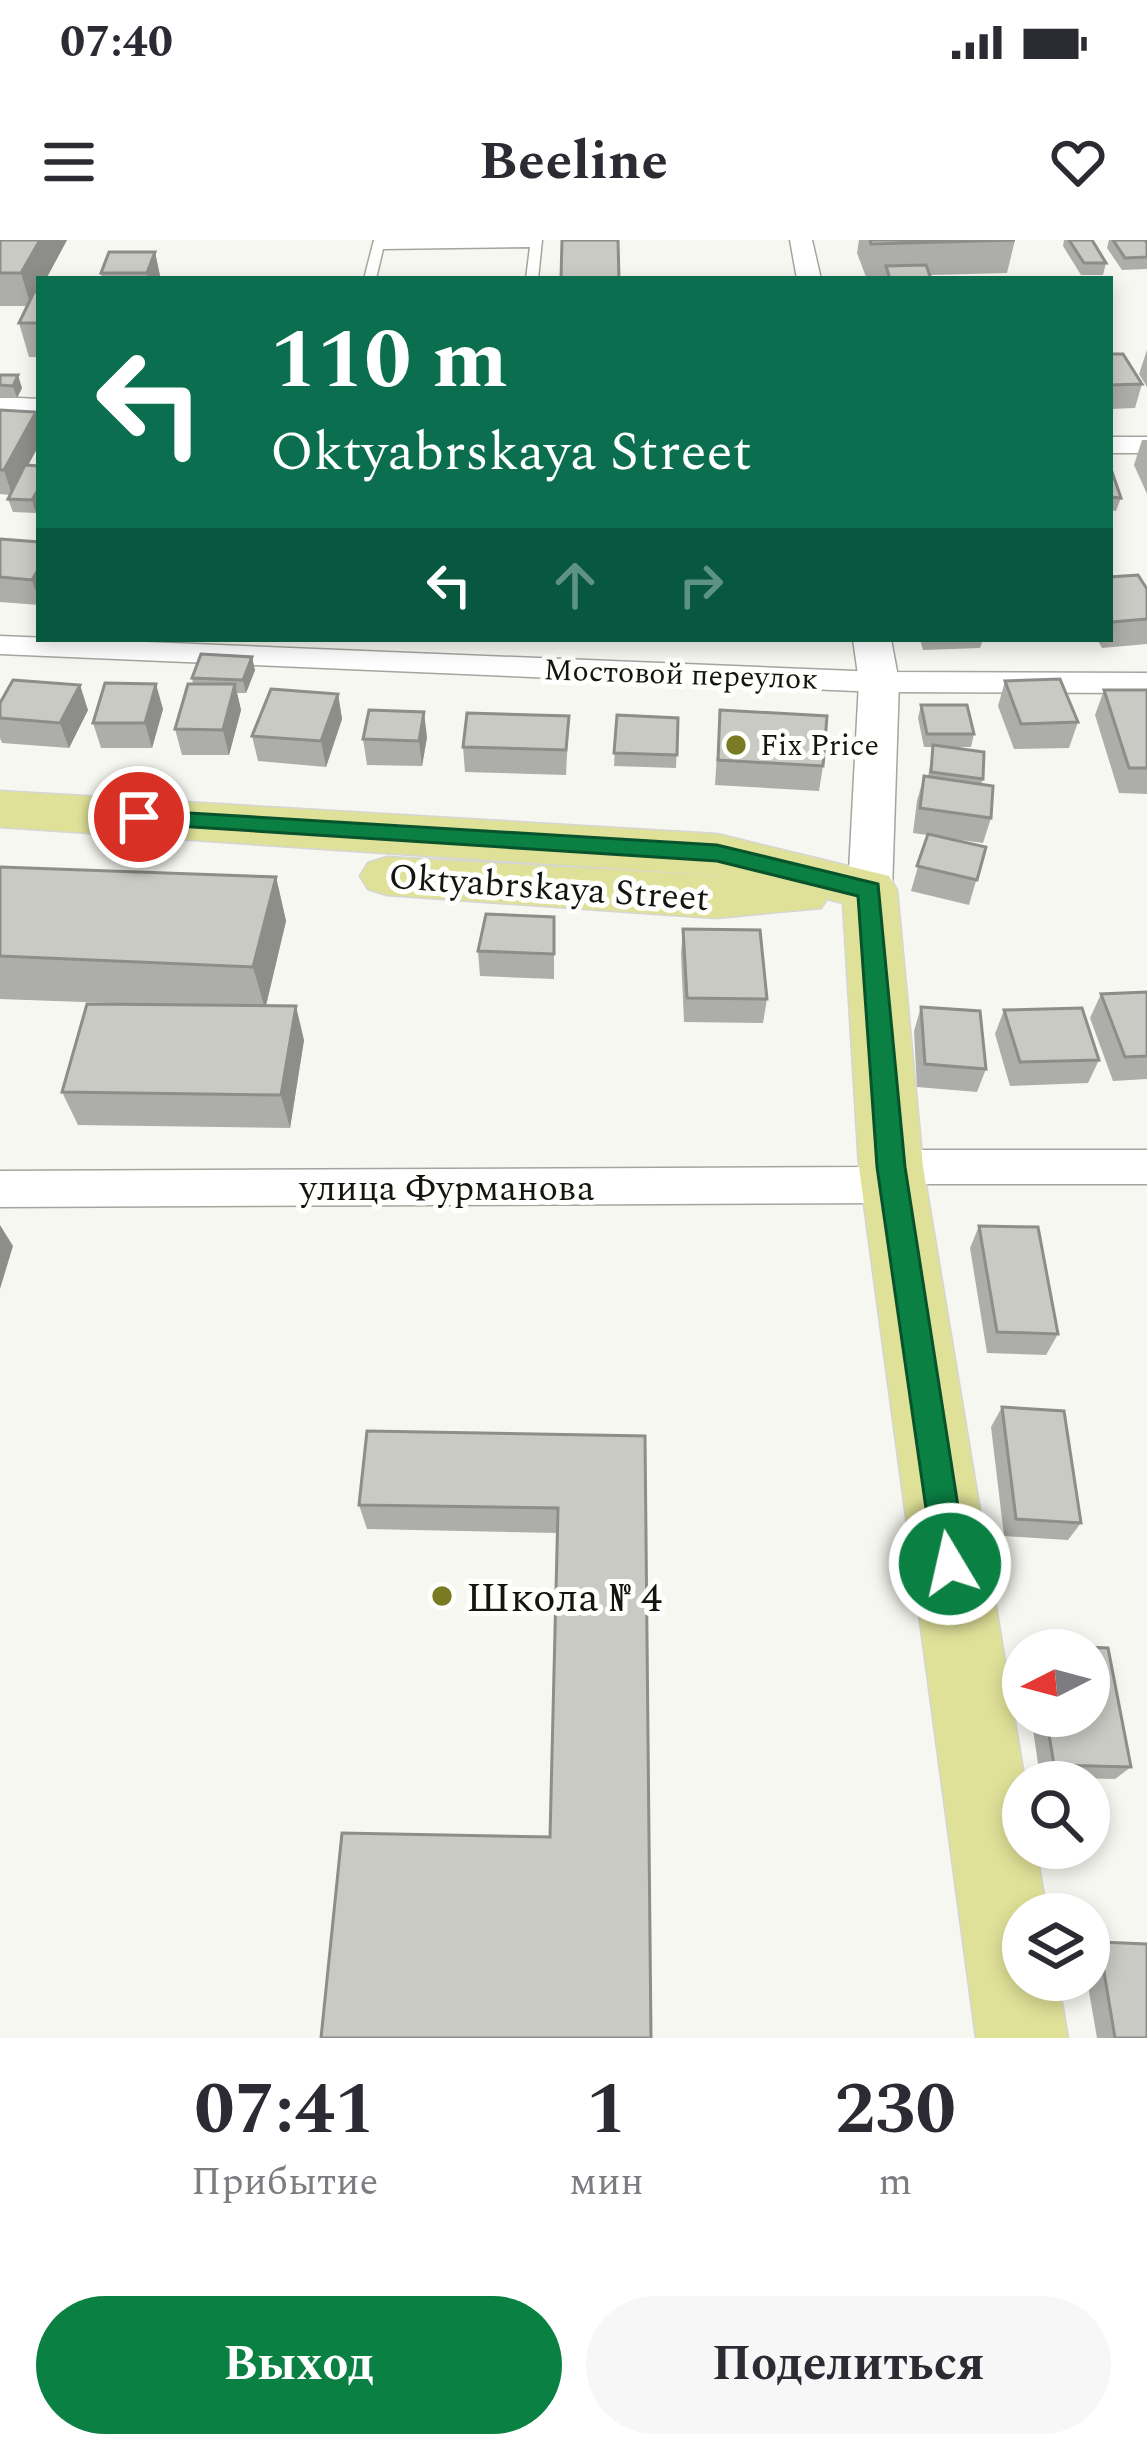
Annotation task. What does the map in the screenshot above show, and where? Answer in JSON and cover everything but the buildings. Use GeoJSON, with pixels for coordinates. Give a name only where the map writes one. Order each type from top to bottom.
{"type":"FeatureCollection","features":[{"type":"Feature","properties":{"kind":"main road","name":"Oktyabrskaya Street"},"geometry":{"type":"LineString","coordinates":[[0,808],[717,853],[870,890]]}},
{"type":"Feature","properties":{"kind":"main road","name":"Oktyabrskaya Street"},"geometry":{"type":"LineString","coordinates":[[0,851],[716,898],[870,890]]}},
{"type":"Feature","properties":{"kind":"main road"},"geometry":{"type":"LineString","coordinates":[[870,890],[892,1176],[1022,2038]]}},
{"type":"Feature","properties":{"kind":"street"},"geometry":{"type":"LineString","coordinates":[[801,240],[808,276]]}},
{"type":"Feature","properties":{"kind":"street"},"geometry":{"type":"LineString","coordinates":[[0,407],[36,409]]}},
{"type":"Feature","properties":{"kind":"street"},"geometry":{"type":"LineString","coordinates":[[1113,445],[1147,445]]}},
{"type":"Feature","properties":{"kind":"street"},"geometry":{"type":"LineString","coordinates":[[870,890],[878,682],[872,642]]}},
{"type":"Feature","properties":{"kind":"street","name":"Мостовой переулок"},"geometry":{"type":"LineString","coordinates":[[0,645],[878,682],[1147,682]]}},
{"type":"Feature","properties":{"kind":"street","name":"улица Фурманова"},"geometry":{"type":"LineString","coordinates":[[0,1189],[1147,1168]]}},
{"type":"Feature","properties":{"kind":"lane"},"geometry":{"type":"LineString","coordinates":[[371,276],[379,243],[536,242],[532,276]]}},
{"type":"Feature","properties":{"kind":"place","name":"Fix Price"},"geometry":{"type":"Point","coordinates":[736,745]}},
{"type":"Feature","properties":{"kind":"place","name":"Школа № 4"},"geometry":{"type":"Point","coordinates":[442,1596]}},
{"type":"Feature","properties":{"kind":"route"},"geometry":{"type":"LineString","coordinates":[[139,817],[717,853],[870,890],[891,1167],[950,1564]]}}]}
